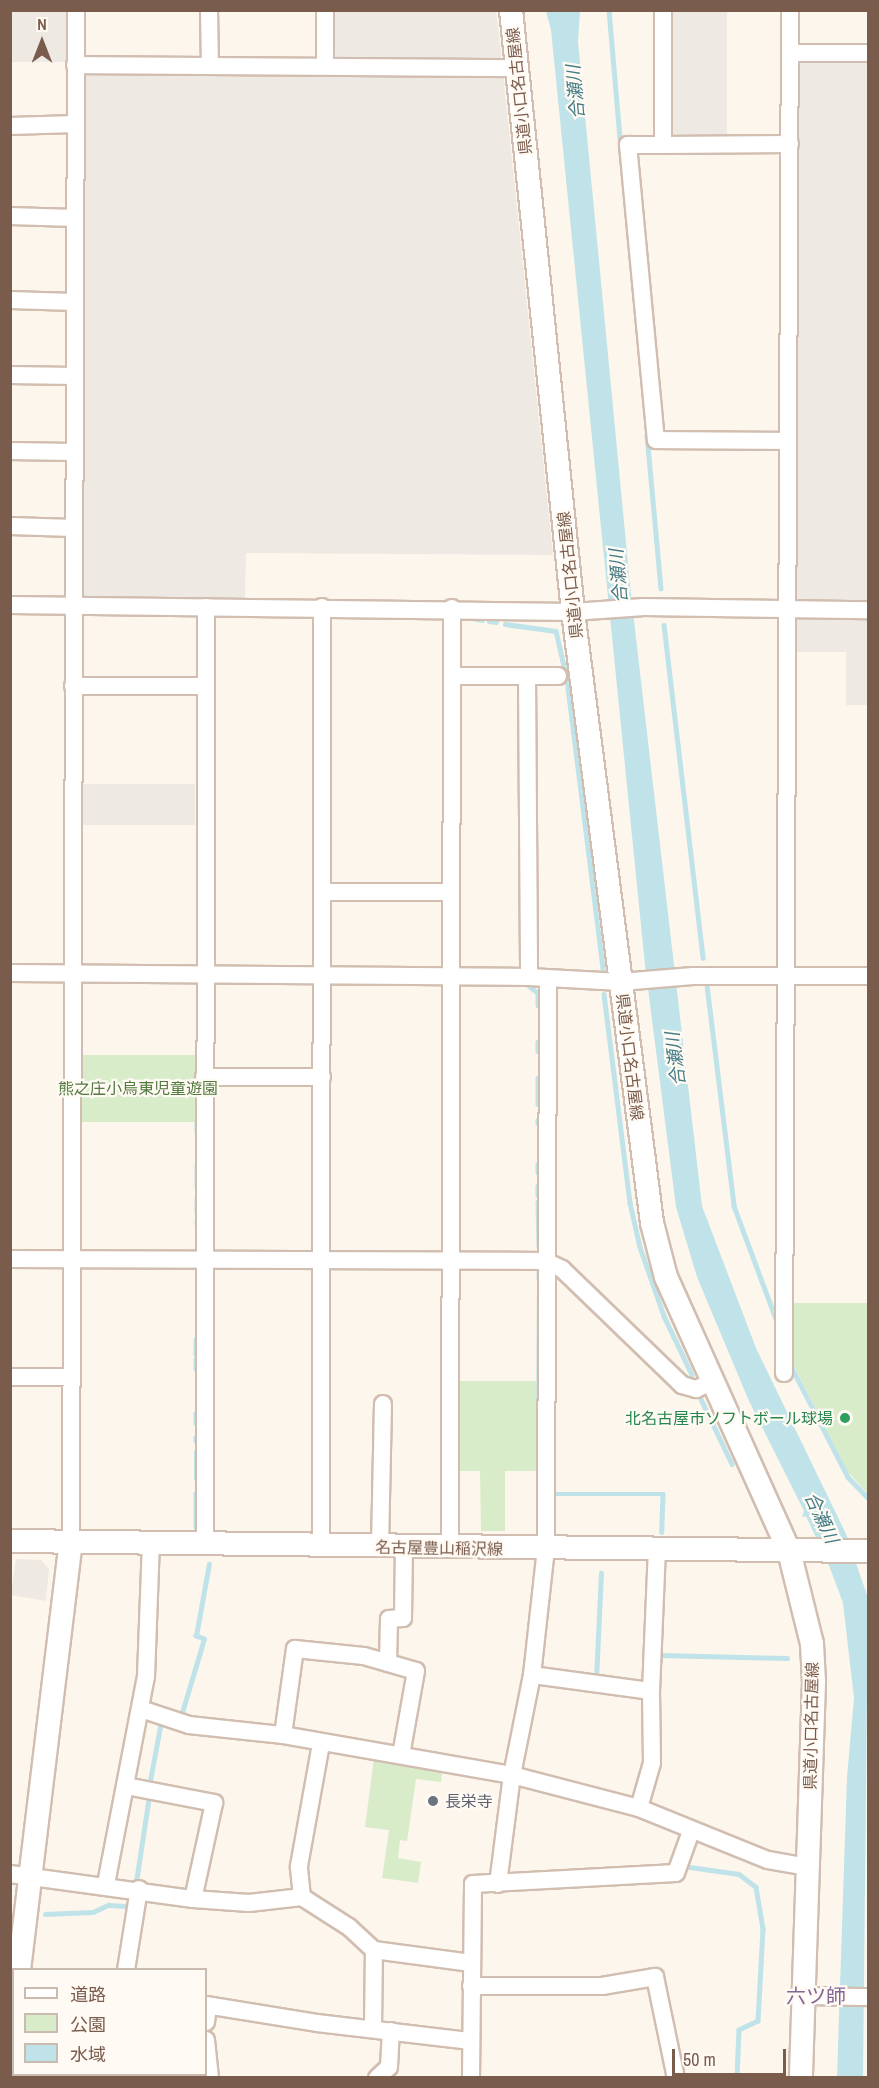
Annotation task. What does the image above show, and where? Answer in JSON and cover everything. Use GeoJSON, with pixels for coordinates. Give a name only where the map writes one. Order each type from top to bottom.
{"type":"FeatureCollection","features":[{"type":"Feature","properties":{"kind":"main road","name":"県道小口名古屋線"},"geometry":{"type":"LineString","coordinates":[[511,10],[516,68],[628,982],[652,1223],[666,1277],[789,1551],[811,1638],[814,1682],[808,1867],[812,1996],[801,2078]]}},
{"type":"Feature","properties":{"kind":"main road","name":"名古屋豊山稲沢線"},"geometry":{"type":"LineString","coordinates":[[10,1541],[546,1550],[868,1551]]}},
{"type":"Feature","properties":{"kind":"main road"},"geometry":{"type":"LineString","coordinates":[[19,1968],[20,1875],[71,1542]]}},
{"type":"Feature","properties":{"kind":"street"},"geometry":{"type":"LineString","coordinates":[[71,1542],[70,1259],[76,10]]}},
{"type":"Feature","properties":{"kind":"street"},"geometry":{"type":"LineString","coordinates":[[210,10],[210,65]]}},
{"type":"Feature","properties":{"kind":"street"},"geometry":{"type":"LineString","coordinates":[[325,10],[325,66]]}},
{"type":"Feature","properties":{"kind":"street"},"geometry":{"type":"LineString","coordinates":[[663,10],[663,145]]}},
{"type":"Feature","properties":{"kind":"street"},"geometry":{"type":"LineString","coordinates":[[784,1373],[790,10]]}},
{"type":"Feature","properties":{"kind":"street"},"geometry":{"type":"LineString","coordinates":[[790,53],[868,53]]}},
{"type":"Feature","properties":{"kind":"street"},"geometry":{"type":"LineString","coordinates":[[75,65],[516,68]]}},
{"type":"Feature","properties":{"kind":"street"},"geometry":{"type":"LineString","coordinates":[[10,126],[75,124]]}},
{"type":"Feature","properties":{"kind":"street"},"geometry":{"type":"LineString","coordinates":[[788,441],[656,440],[628,145],[790,144]]}},
{"type":"Feature","properties":{"kind":"street"},"geometry":{"type":"LineString","coordinates":[[10,216],[74,218]]}},
{"type":"Feature","properties":{"kind":"street"},"geometry":{"type":"LineString","coordinates":[[10,300],[74,302]]}},
{"type":"Feature","properties":{"kind":"street"},"geometry":{"type":"LineString","coordinates":[[10,375],[74,376]]}},
{"type":"Feature","properties":{"kind":"street"},"geometry":{"type":"LineString","coordinates":[[10,451],[73,452]]}},
{"type":"Feature","properties":{"kind":"street"},"geometry":{"type":"LineString","coordinates":[[10,526],[73,528]]}},
{"type":"Feature","properties":{"kind":"street"},"geometry":{"type":"LineString","coordinates":[[10,605],[452,608],[582,612],[644,607],[868,610]]}},
{"type":"Feature","properties":{"kind":"street"},"geometry":{"type":"LineString","coordinates":[[205,1544],[204,974],[207,607]]}},
{"type":"Feature","properties":{"kind":"street"},"geometry":{"type":"LineString","coordinates":[[321,1546],[322,607]]}},
{"type":"Feature","properties":{"kind":"street"},"geometry":{"type":"LineString","coordinates":[[450,1548],[452,608]]}},
{"type":"Feature","properties":{"kind":"street"},"geometry":{"type":"LineString","coordinates":[[453,676],[558,676]]}},
{"type":"Feature","properties":{"kind":"street"},"geometry":{"type":"LineString","coordinates":[[528,676],[528,977]]}},
{"type":"Feature","properties":{"kind":"street"},"geometry":{"type":"LineString","coordinates":[[73,686],[206,686]]}},
{"type":"Feature","properties":{"kind":"street"},"geometry":{"type":"LineString","coordinates":[[321,892],[452,892]]}},
{"type":"Feature","properties":{"kind":"street"},"geometry":{"type":"LineString","coordinates":[[10,973],[528,977],[548,980],[628,982],[686,976],[868,976]]}},
{"type":"Feature","properties":{"kind":"street"},"geometry":{"type":"LineString","coordinates":[[498,1884],[512,1775],[532,1675],[546,1550],[545,1261],[548,980]]}},
{"type":"Feature","properties":{"kind":"street"},"geometry":{"type":"LineString","coordinates":[[204,1077],[321,1077]]}},
{"type":"Feature","properties":{"kind":"street"},"geometry":{"type":"LineString","coordinates":[[10,1259],[545,1261],[562,1269],[682,1385],[696,1389],[712,1382]]}},
{"type":"Feature","properties":{"kind":"street"},"geometry":{"type":"LineString","coordinates":[[10,1377],[70,1377]]}},
{"type":"Feature","properties":{"kind":"street"},"geometry":{"type":"LineString","coordinates":[[381,1547],[382,1404]]}},
{"type":"Feature","properties":{"kind":"street"},"geometry":{"type":"LineString","coordinates":[[106,1884],[146,1677],[151,1543]]}},
{"type":"Feature","properties":{"kind":"street"},"geometry":{"type":"LineString","coordinates":[[388,1663],[389,1619],[403,1618],[404,1547]]}},
{"type":"Feature","properties":{"kind":"street"},"geometry":{"type":"LineString","coordinates":[[639,1808],[652,1763],[651,1691],[657,1550]]}},
{"type":"Feature","properties":{"kind":"street"},"geometry":{"type":"LineString","coordinates":[[283,1735],[295,1649],[364,1656],[416,1671],[401,1755]]}},
{"type":"Feature","properties":{"kind":"street"},"geometry":{"type":"LineString","coordinates":[[532,1675],[651,1691]]}},
{"type":"Feature","properties":{"kind":"street"},"geometry":{"type":"LineString","coordinates":[[141,1709],[189,1725],[283,1735],[321,1744],[401,1755],[512,1775],[639,1808],[691,1831],[768,1860],[808,1867]]}},
{"type":"Feature","properties":{"kind":"street"},"geometry":{"type":"LineString","coordinates":[[302,1897],[299,1866],[321,1744]]}},
{"type":"Feature","properties":{"kind":"street"},"geometry":{"type":"LineString","coordinates":[[126,1786],[214,1803],[193,1899]]}},
{"type":"Feature","properties":{"kind":"street"},"geometry":{"type":"LineString","coordinates":[[471,2078],[473,1884],[676,1873],[691,1831]]}},
{"type":"Feature","properties":{"kind":"street"},"geometry":{"type":"LineString","coordinates":[[20,1875],[106,1884],[193,1899],[249,1903],[302,1897],[349,1927],[374,1950],[471,1963]]}},
{"type":"Feature","properties":{"kind":"street"},"geometry":{"type":"LineString","coordinates":[[126,1968],[139,1889]]}},
{"type":"Feature","properties":{"kind":"street"},"geometry":{"type":"LineString","coordinates":[[373,2028],[374,1950]]}},
{"type":"Feature","properties":{"kind":"street"},"geometry":{"type":"LineString","coordinates":[[471,1986],[602,1986],[655,1977],[676,2078]]}},
{"type":"Feature","properties":{"kind":"street"},"geometry":{"type":"LineString","coordinates":[[812,1996],[868,1997]]}},
{"type":"Feature","properties":{"kind":"street"},"geometry":{"type":"LineString","coordinates":[[207,2011],[373,2028],[471,2041]]}},
{"type":"Feature","properties":{"kind":"street"},"geometry":{"type":"LineString","coordinates":[[377,2078],[389,2067],[391,2031]]}},
{"type":"Feature","properties":{"kind":"street"},"geometry":{"type":"LineString","coordinates":[[207,2050],[210,2078]]}},
{"type":"Feature","properties":{"kind":"shaded area"},"geometry":{"type":"Polygon","coordinates":[[[10,11],[67,11],[67,62],[11,62],[10,11]]]}},
{"type":"Feature","properties":{"kind":"shaded area"},"geometry":{"type":"Polygon","coordinates":[[[334,11],[496,11],[502,62],[340,61],[334,53],[334,11]]]}},
{"type":"Feature","properties":{"kind":"shaded area"},"geometry":{"type":"Polygon","coordinates":[[[668,11],[727,11],[727,138],[673,138],[668,133],[668,11]]]}},
{"type":"Feature","properties":{"kind":"shaded area"},"geometry":{"type":"Polygon","coordinates":[[[801,58],[868,58],[868,603],[800,603],[793,595],[795,63],[801,58]]]}},
{"type":"Feature","properties":{"kind":"shaded area"},"geometry":{"type":"Polygon","coordinates":[[[88,70],[503,73],[553,555],[246,553],[245,599],[87,598],[81,593],[83,77],[88,70]]]}},
{"type":"Feature","properties":{"kind":"shaded area"},"geometry":{"type":"Polygon","coordinates":[[[799,616],[868,616],[868,705],[846,705],[846,652],[793,652],[793,623],[799,616]]]}},
{"type":"Feature","properties":{"kind":"shaded area"},"geometry":{"type":"Polygon","coordinates":[[[81,784],[195,784],[195,825],[81,825],[81,784]]]}},
{"type":"Feature","properties":{"kind":"shaded area"},"geometry":{"type":"Polygon","coordinates":[[[16,1559],[41,1560],[49,1569],[46,1601],[11,1595],[16,1559]]]}},
{"type":"Feature","properties":{"kind":"green space","name":"熊之庄小烏東児童遊園"},"geometry":{"type":"Polygon","coordinates":[[[81,1055],[196,1055],[196,1122],[80,1122],[81,1055]]]}},
{"type":"Feature","properties":{"kind":"green space","name":"北名古屋市ソフトボール球場"},"geometry":{"type":"Polygon","coordinates":[[[793,1303],[868,1303],[868,1494],[848,1472],[793,1364],[793,1303]]]}},
{"type":"Feature","properties":{"kind":"green space"},"geometry":{"type":"Polygon","coordinates":[[[455,1381],[536,1381],[536,1471],[505,1471],[505,1531],[481,1531],[480,1471],[455,1471],[455,1381]]]}},
{"type":"Feature","properties":{"kind":"green space"},"geometry":{"type":"Polygon","coordinates":[[[374,1758],[443,1767],[441,1782],[416,1779],[407,1841],[400,1840],[398,1858],[421,1862],[418,1883],[382,1878],[389,1830],[365,1827],[374,1758]]]}},
{"type":"Feature","properties":{"kind":"water","name":"合瀬川"},"geometry":{"type":"Polygon","coordinates":[[[546,11],[580,11],[578,42],[631,595],[702,1206],[756,1348],[846,1534],[868,1598],[863,2077],[837,2077],[847,1777],[854,1698],[843,1603],[806,1516],[802,1517],[804,1511],[749,1401],[697,1277],[676,1207],[645,965],[551,30],[546,11]]]}},
{"type":"Feature","properties":{"kind":"waterway"},"geometry":{"type":"LineString","coordinates":[[609,10],[620,139]]}},
{"type":"Feature","properties":{"kind":"waterway"},"geometry":{"type":"LineString","coordinates":[[647,435],[661,588]]}},
{"type":"Feature","properties":{"kind":"waterway"},"geometry":{"type":"LineString","coordinates":[[472,618],[482,620]]}},
{"type":"Feature","properties":{"kind":"waterway"},"geometry":{"type":"LineString","coordinates":[[489,621],[496,622]]}},
{"type":"Feature","properties":{"kind":"waterway"},"geometry":{"type":"LineString","coordinates":[[505,624],[556,631],[567,679],[603,970]]}},
{"type":"Feature","properties":{"kind":"waterway"},"geometry":{"type":"LineString","coordinates":[[664,625],[703,958]]}},
{"type":"Feature","properties":{"kind":"waterway"},"geometry":{"type":"LineString","coordinates":[[527,984],[538,993],[538,1005]]}},
{"type":"Feature","properties":{"kind":"waterway"},"geometry":{"type":"LineString","coordinates":[[707,985],[734,1206],[778,1324]]}},
{"type":"Feature","properties":{"kind":"waterway"},"geometry":{"type":"LineString","coordinates":[[604,994],[630,1203],[640,1247],[664,1316],[692,1375]]}},
{"type":"Feature","properties":{"kind":"waterway"},"geometry":{"type":"LineString","coordinates":[[538,1042],[538,1051]]}},
{"type":"Feature","properties":{"kind":"waterway"},"geometry":{"type":"LineString","coordinates":[[538,1078],[538,1104]]}},
{"type":"Feature","properties":{"kind":"waterway"},"geometry":{"type":"LineString","coordinates":[[197,1087],[197,1117]]}},
{"type":"Feature","properties":{"kind":"waterway"},"geometry":{"type":"LineString","coordinates":[[197,1122],[197,1132]]}},
{"type":"Feature","properties":{"kind":"waterway"},"geometry":{"type":"LineString","coordinates":[[538,1164],[538,1172]]}},
{"type":"Feature","properties":{"kind":"waterway"},"geometry":{"type":"LineString","coordinates":[[197,1165],[197,1186]]}},
{"type":"Feature","properties":{"kind":"waterway"},"geometry":{"type":"LineString","coordinates":[[538,1186],[538,1195]]}},
{"type":"Feature","properties":{"kind":"waterway"},"geometry":{"type":"LineString","coordinates":[[197,1198],[197,1212]]}},
{"type":"Feature","properties":{"kind":"waterway"},"geometry":{"type":"LineString","coordinates":[[538,1202],[539,1246]]}},
{"type":"Feature","properties":{"kind":"waterway"},"geometry":{"type":"LineString","coordinates":[[197,1271],[197,1310]]}},
{"type":"Feature","properties":{"kind":"waterway"},"geometry":{"type":"LineString","coordinates":[[539,1271],[539,1278]]}},
{"type":"Feature","properties":{"kind":"waterway"},"geometry":{"type":"LineString","coordinates":[[538,1422],[539,1294]]}},
{"type":"Feature","properties":{"kind":"waterway"},"geometry":{"type":"LineString","coordinates":[[196,1339],[196,1354]]}},
{"type":"Feature","properties":{"kind":"waterway"},"geometry":{"type":"LineString","coordinates":[[196,1359],[196,1369]]}},
{"type":"Feature","properties":{"kind":"waterway"},"geometry":{"type":"LineString","coordinates":[[790,1364],[848,1477],[868,1498]]}},
{"type":"Feature","properties":{"kind":"waterway"},"geometry":{"type":"LineString","coordinates":[[701,1399],[732,1464]]}},
{"type":"Feature","properties":{"kind":"waterway"},"geometry":{"type":"LineString","coordinates":[[196,1413],[196,1423]]}},
{"type":"Feature","properties":{"kind":"waterway"},"geometry":{"type":"LineString","coordinates":[[538,1428],[538,1498]]}},
{"type":"Feature","properties":{"kind":"waterway"},"geometry":{"type":"LineString","coordinates":[[196,1452],[196,1479]]}},
{"type":"Feature","properties":{"kind":"waterway"},"geometry":{"type":"LineString","coordinates":[[196,1493],[196,1527]]}},
{"type":"Feature","properties":{"kind":"waterway"},"geometry":{"type":"LineString","coordinates":[[553,1494],[663,1494],[662,1532]]}},
{"type":"Feature","properties":{"kind":"waterway"},"geometry":{"type":"LineString","coordinates":[[538,1508],[538,1532]]}},
{"type":"Feature","properties":{"kind":"waterway"},"geometry":{"type":"LineString","coordinates":[[181,1716],[204,1639],[196,1636],[209,1564]]}},
{"type":"Feature","properties":{"kind":"waterway"},"geometry":{"type":"LineString","coordinates":[[596,1679],[601,1573]]}},
{"type":"Feature","properties":{"kind":"waterway"},"geometry":{"type":"LineString","coordinates":[[660,1661],[660,1655],[787,1658]]}},
{"type":"Feature","properties":{"kind":"waterway"},"geometry":{"type":"LineString","coordinates":[[149,1786],[161,1722]]}},
{"type":"Feature","properties":{"kind":"waterway"},"geometry":{"type":"LineString","coordinates":[[136,1882],[149,1796]]}},
{"type":"Feature","properties":{"kind":"waterway"},"geometry":{"type":"LineString","coordinates":[[690,1867],[739,1874],[756,1887],[763,1929],[758,2021],[739,2030],[737,2078]]}},
{"type":"Feature","properties":{"kind":"waterway"},"geometry":{"type":"LineString","coordinates":[[45,1914],[93,1912],[108,1905],[130,1906]]}},
{"type":"Feature","properties":{"kind":"place","name":"北名古屋市ソフトボール球場"},"geometry":{"type":"Point","coordinates":[845,1418]}},
{"type":"Feature","properties":{"kind":"place","name":"長栄寺"},"geometry":{"type":"Point","coordinates":[433,1801]}},
{"type":"Feature","properties":{"kind":"district","name":"六ツ師"},"geometry":{"type":"Point","coordinates":[816,1995]}}]}
